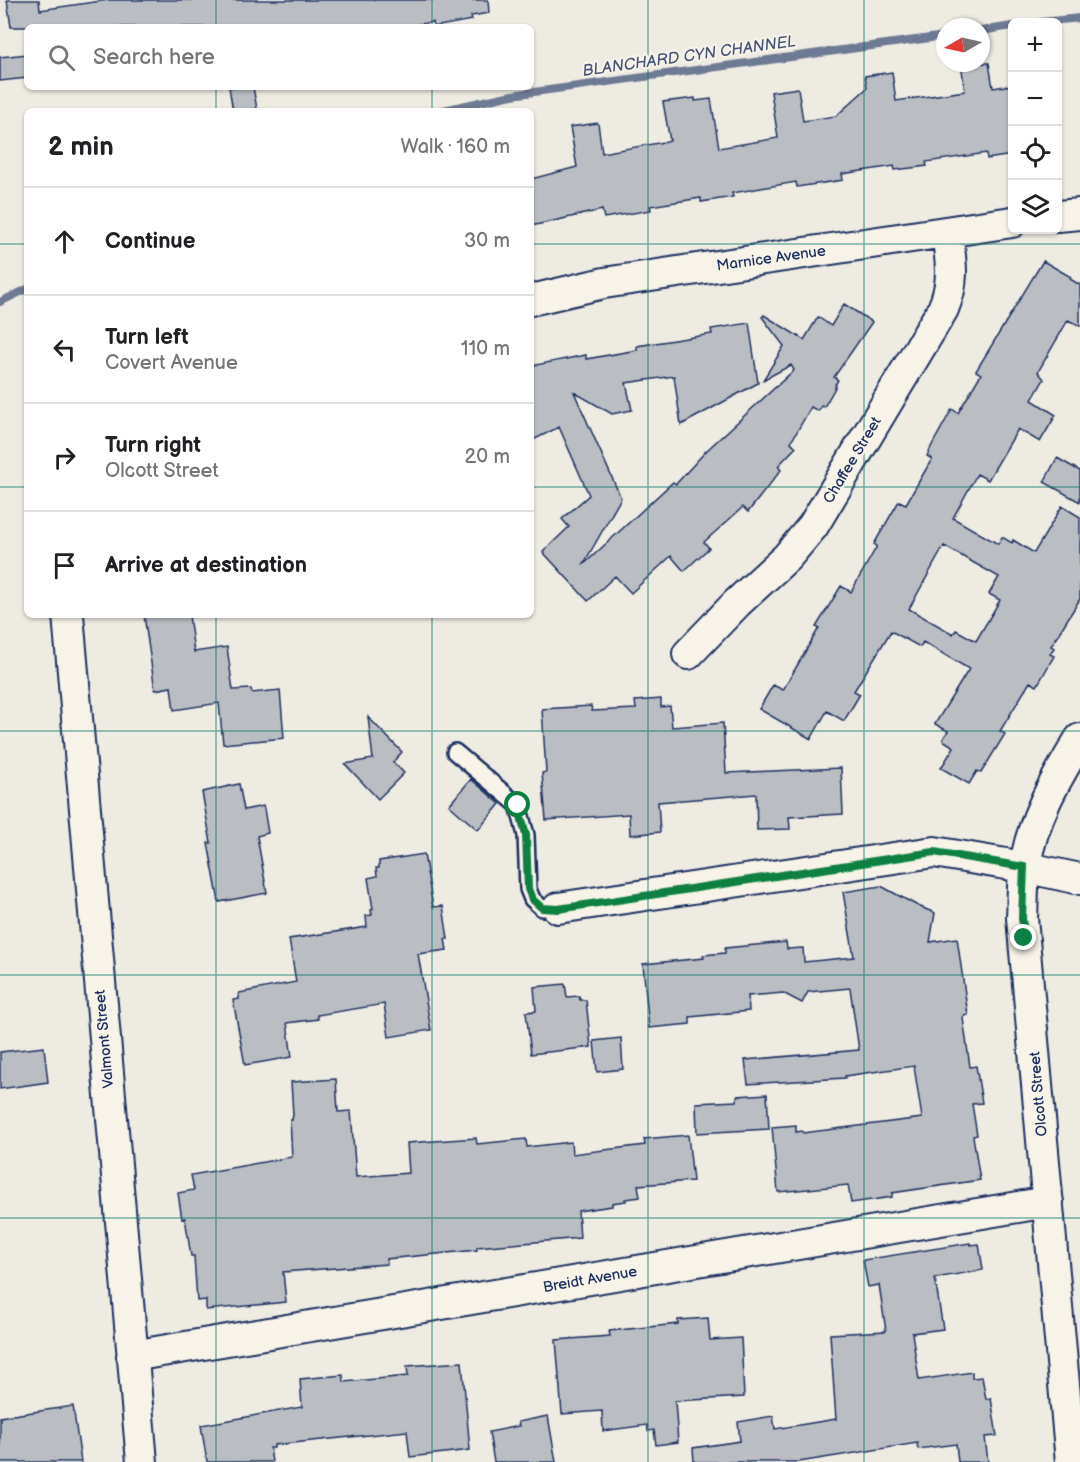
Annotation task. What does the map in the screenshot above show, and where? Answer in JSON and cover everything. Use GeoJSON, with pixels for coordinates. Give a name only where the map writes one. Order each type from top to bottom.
{"type":"FeatureCollection","features":[{"type":"Feature","properties":{"kind":"street"},"geometry":{"type":"LineString","coordinates":[[1062,216],[1080,214]]}},
{"type":"Feature","properties":{"kind":"street","name":"Marnice Avenue"},"geometry":{"type":"LineString","coordinates":[[534,299],[604,283],[1008,223]]}},
{"type":"Feature","properties":{"kind":"street","name":"Chaffee Street"},"geometry":{"type":"LineString","coordinates":[[688,654],[737,603],[787,558],[813,526],[944,309],[950,293],[953,273],[947,232]]}},
{"type":"Feature","properties":{"kind":"street","name":"Valmont Street"},"geometry":{"type":"LineString","coordinates":[[68,618],[142,1462]]}},
{"type":"Feature","properties":{"kind":"street","name":"Olcott Street"},"geometry":{"type":"LineString","coordinates":[[1071,1462],[1023,928],[1024,867],[1033,832],[1047,795],[1080,739]]}},
{"type":"Feature","properties":{"kind":"street"},"geometry":{"type":"LineString","coordinates":[[558,909],[934,852],[1080,879]]}},
{"type":"Feature","properties":{"kind":"street","name":"Breidt Avenue"},"geometry":{"type":"LineString","coordinates":[[132,1356],[1048,1202]]}},
{"type":"Feature","properties":{"kind":"lane"},"geometry":{"type":"LineString","coordinates":[[455,752],[518,805],[526,835],[528,889],[532,899],[542,908],[558,909]]}},
{"type":"Feature","properties":{"kind":"building"},"geometry":{"type":"Polygon","coordinates":[[[7,0],[39,0],[40,10],[108,0],[488,0],[489,13],[471,16],[472,20],[450,24],[433,24],[433,22],[420,24],[24,24],[24,27],[11,27],[7,0]]]}},
{"type":"Feature","properties":{"kind":"building"},"geometry":{"type":"Polygon","coordinates":[[[24,54],[24,78],[0,81],[0,57],[24,54]]]}},
{"type":"Feature","properties":{"kind":"building"},"geometry":{"type":"Polygon","coordinates":[[[990,69],[993,88],[1008,86],[1008,156],[987,159],[986,153],[926,162],[927,166],[895,170],[894,166],[842,174],[843,180],[797,187],[796,182],[732,193],[733,197],[701,202],[701,198],[650,206],[651,210],[604,218],[602,210],[534,225],[534,178],[577,167],[570,127],[598,123],[602,153],[670,141],[663,102],[695,98],[695,101],[711,99],[719,148],[778,138],[771,92],[798,88],[803,121],[836,116],[867,88],[865,76],[892,72],[896,101],[965,91],[962,72],[990,72],[990,69]]]}},
{"type":"Feature","properties":{"kind":"building"},"geometry":{"type":"Polygon","coordinates":[[[230,90],[254,90],[257,108],[232,108],[230,90]]]}},
{"type":"Feature","properties":{"kind":"building"},"geometry":{"type":"Polygon","coordinates":[[[1043,261],[1071,277],[1070,279],[1080,285],[1080,326],[1068,320],[1038,372],[1044,379],[1032,400],[1056,415],[1040,442],[1018,429],[988,480],[977,474],[953,518],[998,544],[1002,537],[1012,543],[1013,540],[1034,553],[1062,506],[1080,517],[1080,599],[1051,646],[1054,648],[1050,654],[1054,656],[1037,686],[1030,682],[1000,731],[1005,734],[981,773],[977,771],[969,784],[941,768],[954,747],[943,740],[948,731],[935,724],[969,669],[923,642],[920,647],[891,631],[854,691],[860,694],[844,721],[827,711],[811,739],[759,709],[773,685],[783,690],[819,628],[816,627],[841,586],[851,592],[877,546],[874,544],[899,501],[906,504],[932,459],[927,456],[952,409],[958,413],[981,374],[976,371],[1043,261]],[[944,546],[909,609],[953,634],[956,630],[976,641],[1000,600],[989,594],[999,577],[944,546]]]}},
{"type":"Feature","properties":{"kind":"building"},"geometry":{"type":"Polygon","coordinates":[[[844,304],[872,322],[834,377],[838,380],[836,386],[824,407],[822,405],[818,411],[811,407],[791,442],[796,447],[778,466],[781,470],[748,512],[743,507],[704,542],[709,548],[684,571],[671,556],[631,593],[615,576],[588,601],[543,552],[569,527],[562,519],[589,495],[559,427],[534,440],[534,365],[586,355],[586,359],[637,350],[637,346],[712,334],[711,329],[749,323],[758,383],[681,425],[674,376],[626,383],[632,410],[612,414],[574,392],[621,498],[583,565],[673,482],[676,484],[706,451],[794,370],[791,365],[763,380],[784,346],[762,317],[764,315],[804,340],[818,317],[831,326],[844,304]]]}},
{"type":"Feature","properties":{"kind":"building"},"geometry":{"type":"Polygon","coordinates":[[[1057,458],[1080,471],[1080,502],[1044,482],[1057,458]]]}},
{"type":"Feature","properties":{"kind":"building"},"geometry":{"type":"Polygon","coordinates":[[[144,618],[189,618],[194,652],[227,647],[233,690],[251,689],[252,693],[280,690],[284,738],[223,744],[219,703],[174,710],[171,687],[155,690],[144,618]]]}},
{"type":"Feature","properties":{"kind":"building"},"geometry":{"type":"Polygon","coordinates":[[[661,699],[661,707],[670,706],[672,727],[723,723],[726,773],[841,768],[843,814],[789,817],[790,829],[757,830],[756,794],[658,802],[660,832],[630,835],[629,814],[546,820],[542,773],[546,772],[542,709],[591,706],[592,711],[636,709],[635,701],[661,699]]]}},
{"type":"Feature","properties":{"kind":"building"},"geometry":{"type":"Polygon","coordinates":[[[368,717],[402,752],[393,762],[404,773],[378,799],[345,764],[373,759],[368,717]]]}},
{"type":"Feature","properties":{"kind":"building"},"geometry":{"type":"Polygon","coordinates":[[[471,779],[500,804],[478,830],[449,805],[471,779]]]}},
{"type":"Feature","properties":{"kind":"building"},"geometry":{"type":"Polygon","coordinates":[[[239,784],[244,810],[263,806],[264,809],[268,833],[257,836],[267,893],[219,902],[208,843],[211,843],[202,792],[239,784]]]}},
{"type":"Feature","properties":{"kind":"building"},"geometry":{"type":"Polygon","coordinates":[[[424,854],[433,907],[443,906],[448,939],[445,939],[447,950],[418,954],[431,1030],[389,1037],[384,1004],[317,1015],[318,1019],[287,1023],[292,1057],[245,1065],[233,1000],[239,999],[239,993],[296,982],[289,939],[367,927],[366,916],[372,915],[371,910],[373,909],[368,878],[377,876],[376,868],[379,868],[379,861],[424,854]]]}},
{"type":"Feature","properties":{"kind":"building"},"geometry":{"type":"Polygon","coordinates":[[[881,886],[935,913],[930,942],[957,938],[968,1015],[963,1018],[970,1067],[976,1066],[982,1103],[972,1104],[977,1135],[973,1136],[980,1180],[892,1193],[892,1197],[851,1203],[848,1185],[778,1192],[772,1127],[796,1125],[796,1132],[802,1131],[803,1133],[922,1118],[914,1066],[845,1076],[845,1078],[748,1084],[745,1060],[859,1050],[850,988],[808,992],[802,1003],[783,993],[748,996],[749,1011],[690,1017],[690,1024],[649,1028],[643,964],[704,958],[703,955],[725,953],[725,948],[786,942],[787,949],[803,948],[804,962],[854,957],[843,892],[881,886]]]}},
{"type":"Feature","properties":{"kind":"building"},"geometry":{"type":"Polygon","coordinates":[[[565,984],[567,997],[579,996],[580,1000],[586,1000],[591,1047],[531,1054],[526,1012],[536,1011],[534,987],[565,984]]]}},
{"type":"Feature","properties":{"kind":"building"},"geometry":{"type":"Polygon","coordinates":[[[621,1038],[623,1069],[597,1072],[594,1041],[621,1038]]]}},
{"type":"Feature","properties":{"kind":"building"},"geometry":{"type":"Polygon","coordinates":[[[44,1047],[48,1082],[0,1089],[0,1052],[44,1047]]]}},
{"type":"Feature","properties":{"kind":"building"},"geometry":{"type":"Polygon","coordinates":[[[336,1079],[338,1112],[351,1111],[356,1177],[409,1173],[407,1143],[476,1138],[477,1144],[526,1139],[527,1147],[571,1142],[572,1154],[645,1145],[644,1139],[688,1135],[693,1181],[638,1185],[640,1197],[612,1203],[612,1206],[578,1211],[580,1238],[477,1247],[477,1250],[386,1259],[387,1264],[283,1272],[286,1302],[206,1310],[206,1300],[197,1301],[194,1256],[191,1256],[185,1218],[182,1219],[178,1193],[194,1190],[191,1175],[292,1157],[291,1082],[336,1079]]]}},
{"type":"Feature","properties":{"kind":"building"},"geometry":{"type":"Polygon","coordinates":[[[767,1094],[769,1129],[697,1133],[696,1103],[737,1101],[737,1096],[767,1094]]]}},
{"type":"Feature","properties":{"kind":"building"},"geometry":{"type":"Polygon","coordinates":[[[970,1243],[971,1245],[979,1244],[983,1270],[935,1278],[943,1329],[912,1333],[919,1380],[972,1372],[972,1378],[982,1377],[986,1399],[991,1398],[997,1436],[985,1437],[988,1462],[958,1462],[956,1444],[918,1449],[917,1443],[799,1462],[694,1462],[693,1448],[740,1441],[738,1422],[773,1416],[775,1429],[836,1419],[830,1334],[886,1331],[879,1285],[868,1287],[863,1260],[970,1243]]]}},
{"type":"Feature","properties":{"kind":"building"},"geometry":{"type":"Polygon","coordinates":[[[708,1318],[710,1340],[741,1338],[744,1397],[675,1401],[678,1442],[656,1445],[654,1430],[648,1431],[647,1425],[603,1431],[602,1411],[562,1414],[556,1340],[610,1336],[609,1331],[678,1324],[678,1320],[708,1318]]]}},
{"type":"Feature","properties":{"kind":"building"},"geometry":{"type":"Polygon","coordinates":[[[462,1362],[470,1450],[410,1457],[407,1431],[274,1445],[274,1448],[270,1448],[272,1462],[207,1462],[201,1425],[302,1407],[300,1379],[343,1375],[344,1382],[408,1376],[407,1366],[462,1362]]]}},
{"type":"Feature","properties":{"kind":"building"},"geometry":{"type":"Polygon","coordinates":[[[73,1406],[81,1462],[0,1462],[0,1417],[73,1406]]]}},
{"type":"Feature","properties":{"kind":"building"},"geometry":{"type":"Polygon","coordinates":[[[548,1416],[556,1462],[494,1462],[489,1432],[519,1426],[518,1422],[548,1416]]]}},
{"type":"Feature","properties":{"kind":"waterway","name":"BLANCHARD CYN CHANNEL"},"geometry":{"type":"LineString","coordinates":[[1062,20],[1080,18]]}},
{"type":"Feature","properties":{"kind":"waterway","name":"BLANCHARD CYN CHANNEL"},"geometry":{"type":"LineString","coordinates":[[990,30],[1008,27]]}},
{"type":"Feature","properties":{"kind":"waterway","name":"BLANCHARD CYN CHANNEL"},"geometry":{"type":"LineString","coordinates":[[453,108],[512,95],[936,37]]}},
{"type":"Feature","properties":{"kind":"waterway","name":"BLANCHARD CYN CHANNEL"},"geometry":{"type":"LineString","coordinates":[[0,302],[24,290]]}},
{"type":"Feature","properties":{"kind":"route"},"geometry":{"type":"LineString","coordinates":[[518,805],[526,835],[528,889],[532,899],[542,908],[558,909],[934,852],[1024,867],[1022,918],[1024,938]]}}]}
